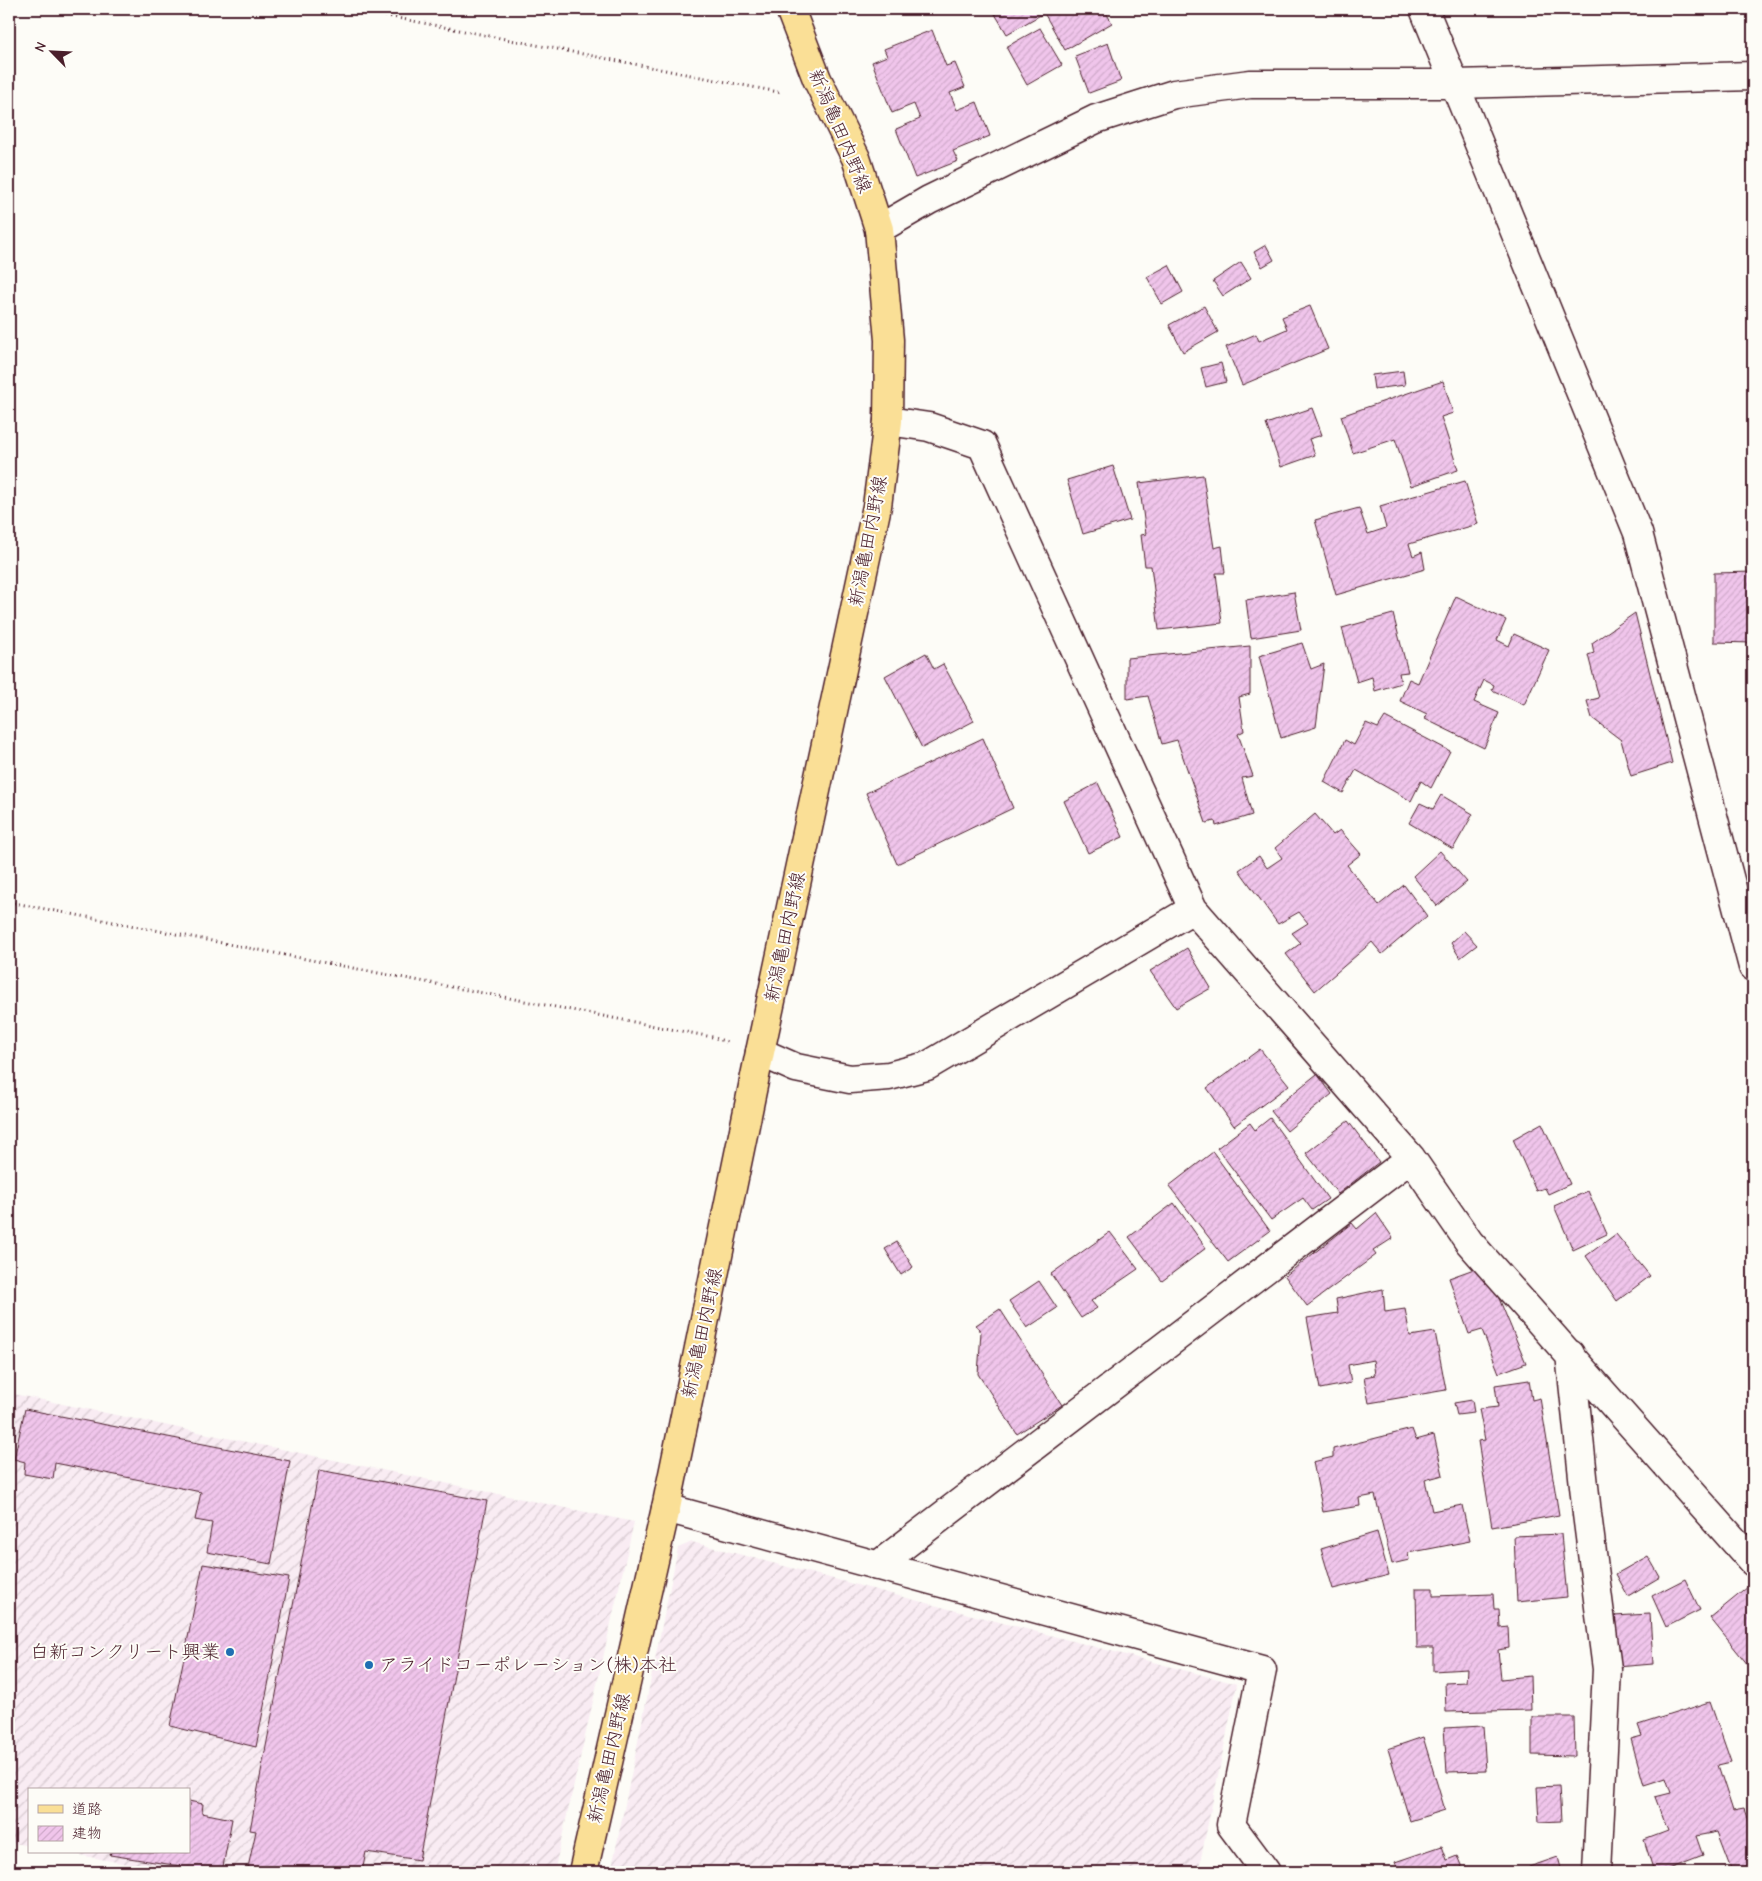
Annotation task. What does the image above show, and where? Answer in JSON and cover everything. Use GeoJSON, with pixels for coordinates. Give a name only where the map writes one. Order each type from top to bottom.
{"type":"FeatureCollection","features":[{"type":"Feature","properties":{"kind":"main road","name":"新潟亀田内野線"},"geometry":{"type":"LineString","coordinates":[[583,1872],[666,1508],[760,1052],[877,506],[888,421],[889,340],[879,229],[856,158],[817,79],[790,9]]}},
{"type":"Feature","properties":{"kind":"street"},"geometry":{"type":"LineString","coordinates":[[1424,9],[1638,533],[1753,967]]}},
{"type":"Feature","properties":{"kind":"street"},"geometry":{"type":"LineString","coordinates":[[879,229],[929,200],[1096,118],[1174,94],[1250,84],[1454,84],[1753,76]]}},
{"type":"Feature","properties":{"kind":"street"},"geometry":{"type":"LineString","coordinates":[[888,421],[929,427],[982,445],[1193,909],[1411,1158],[1469,1242],[1753,1562]]}},
{"type":"Feature","properties":{"kind":"street"},"geometry":{"type":"LineString","coordinates":[[760,1052],[796,1068],[850,1079],[889,1076],[927,1066],[1193,909]]}},
{"type":"Feature","properties":{"kind":"street"},"geometry":{"type":"LineString","coordinates":[[878,1566],[1411,1158]]}},
{"type":"Feature","properties":{"kind":"street"},"geometry":{"type":"LineString","coordinates":[[1570,1354],[1587,1514],[1607,1669],[1597,1872]]}},
{"type":"Feature","properties":{"kind":"street"},"geometry":{"type":"LineString","coordinates":[[666,1508],[1262,1670],[1230,1825],[1266,1872]]}},
{"type":"Feature","properties":{"kind":"path"},"geometry":{"type":"LineString","coordinates":[[351,9],[778,92],[817,79]]}},
{"type":"Feature","properties":{"kind":"path"},"geometry":{"type":"LineString","coordinates":[[9,902],[712,1037],[760,1052]]}},
{"type":"Feature","properties":{"kind":"shaded area"},"geometry":{"type":"Polygon","coordinates":[[[9,1393],[634,1522],[554,1872],[169,1872],[74,1854],[190,1854],[190,1788],[28,1788],[28,1846],[9,1842],[9,1393]]]}},
{"type":"Feature","properties":{"kind":"shaded area"},"geometry":{"type":"Polygon","coordinates":[[[692,1542],[1237,1684],[1198,1872],[611,1872],[678,1548],[692,1542]]]}},
{"type":"Feature","properties":{"kind":"building"},"geometry":{"type":"Polygon","coordinates":[[[992,9],[1104,9],[1112,23],[1065,50],[1044,13],[1007,34],[992,9]]]}},
{"type":"Feature","properties":{"kind":"building"},"geometry":{"type":"Polygon","coordinates":[[[1040,28],[1062,65],[1027,85],[1006,47],[1040,28]]]}},
{"type":"Feature","properties":{"kind":"building"},"geometry":{"type":"Polygon","coordinates":[[[932,30],[946,66],[955,63],[965,87],[950,93],[957,110],[977,102],[990,136],[953,151],[958,161],[915,178],[896,129],[920,119],[914,104],[892,113],[872,62],[887,56],[884,49],[932,30]]]}},
{"type":"Feature","properties":{"kind":"building"},"geometry":{"type":"Polygon","coordinates":[[[1108,43],[1121,81],[1089,93],[1075,56],[1108,43]]]}},
{"type":"Feature","properties":{"kind":"building"},"geometry":{"type":"Polygon","coordinates":[[[1266,245],[1274,260],[1262,267],[1254,252],[1266,245]]]}},
{"type":"Feature","properties":{"kind":"building"},"geometry":{"type":"Polygon","coordinates":[[[1241,262],[1251,278],[1223,296],[1213,281],[1241,262]]]}},
{"type":"Feature","properties":{"kind":"building"},"geometry":{"type":"Polygon","coordinates":[[[1169,265],[1183,292],[1162,304],[1147,277],[1169,265]]]}},
{"type":"Feature","properties":{"kind":"building"},"geometry":{"type":"Polygon","coordinates":[[[1204,306],[1218,332],[1183,352],[1169,325],[1204,306]]]}},
{"type":"Feature","properties":{"kind":"building"},"geometry":{"type":"Polygon","coordinates":[[[1310,306],[1328,349],[1242,385],[1226,347],[1256,334],[1259,341],[1287,329],[1282,317],[1310,306]]]}},
{"type":"Feature","properties":{"kind":"building"},"geometry":{"type":"Polygon","coordinates":[[[1221,363],[1226,382],[1206,387],[1201,368],[1221,363]]]}},
{"type":"Feature","properties":{"kind":"building"},"geometry":{"type":"Polygon","coordinates":[[[1403,371],[1405,385],[1374,389],[1372,375],[1403,371]]]}},
{"type":"Feature","properties":{"kind":"building"},"geometry":{"type":"Polygon","coordinates":[[[1443,381],[1453,413],[1441,417],[1458,470],[1411,486],[1395,439],[1353,453],[1341,416],[1443,381]]]}},
{"type":"Feature","properties":{"kind":"building"},"geometry":{"type":"Polygon","coordinates":[[[1312,408],[1322,435],[1309,439],[1315,455],[1281,467],[1266,424],[1312,408]]]}},
{"type":"Feature","properties":{"kind":"building"},"geometry":{"type":"Polygon","coordinates":[[[1113,466],[1130,520],[1083,534],[1067,480],[1113,466]]]}},
{"type":"Feature","properties":{"kind":"building"},"geometry":{"type":"Polygon","coordinates":[[[1203,475],[1214,548],[1222,546],[1225,573],[1216,573],[1222,623],[1159,630],[1151,566],[1145,566],[1141,535],[1146,534],[1139,483],[1203,475]]]}},
{"type":"Feature","properties":{"kind":"building"},"geometry":{"type":"Polygon","coordinates":[[[1465,481],[1478,524],[1409,544],[1413,556],[1422,552],[1425,569],[1336,595],[1315,520],[1359,508],[1368,534],[1386,528],[1380,506],[1465,481]]]}},
{"type":"Feature","properties":{"kind":"building"},"geometry":{"type":"Polygon","coordinates":[[[1753,572],[1753,643],[1714,642],[1714,573],[1753,572]]]}},
{"type":"Feature","properties":{"kind":"building"},"geometry":{"type":"Polygon","coordinates":[[[1294,592],[1301,630],[1251,638],[1246,600],[1294,592]]]}},
{"type":"Feature","properties":{"kind":"building"},"geometry":{"type":"Polygon","coordinates":[[[1456,596],[1506,620],[1497,640],[1509,646],[1514,634],[1549,650],[1524,705],[1492,690],[1494,685],[1484,680],[1474,702],[1499,713],[1484,748],[1425,719],[1427,714],[1400,701],[1409,679],[1418,683],[1456,596]]]}},
{"type":"Feature","properties":{"kind":"building"},"geometry":{"type":"Polygon","coordinates":[[[1635,613],[1672,763],[1631,776],[1621,740],[1592,718],[1587,701],[1599,698],[1588,655],[1594,653],[1592,643],[1635,613]]]}},
{"type":"Feature","properties":{"kind":"building"},"geometry":{"type":"Polygon","coordinates":[[[1393,614],[1408,672],[1399,673],[1401,683],[1375,691],[1372,677],[1357,682],[1342,628],[1393,614]]]}},
{"type":"Feature","properties":{"kind":"building"},"geometry":{"type":"Polygon","coordinates":[[[1302,643],[1311,669],[1324,664],[1316,727],[1281,738],[1259,656],[1302,643]]]}},
{"type":"Feature","properties":{"kind":"building"},"geometry":{"type":"Polygon","coordinates":[[[1250,646],[1250,694],[1239,697],[1244,731],[1238,734],[1253,776],[1242,778],[1252,815],[1216,826],[1215,821],[1206,823],[1177,740],[1162,744],[1148,696],[1127,699],[1127,658],[1250,646]]]}},
{"type":"Feature","properties":{"kind":"building"},"geometry":{"type":"Polygon","coordinates":[[[926,653],[934,669],[943,664],[974,721],[922,748],[885,676],[926,653]]]}},
{"type":"Feature","properties":{"kind":"building"},"geometry":{"type":"Polygon","coordinates":[[[1385,717],[1450,751],[1431,788],[1421,781],[1411,801],[1356,770],[1343,793],[1324,782],[1345,740],[1354,745],[1366,723],[1378,728],[1385,717]]]}},
{"type":"Feature","properties":{"kind":"building"},"geometry":{"type":"Polygon","coordinates":[[[983,738],[1013,808],[897,864],[866,793],[983,738]]]}},
{"type":"Feature","properties":{"kind":"building"},"geometry":{"type":"Polygon","coordinates":[[[1098,783],[1123,837],[1088,853],[1064,801],[1098,783]]]}},
{"type":"Feature","properties":{"kind":"building"},"geometry":{"type":"Polygon","coordinates":[[[1441,795],[1473,814],[1453,849],[1409,823],[1420,803],[1433,809],[1441,795]]]}},
{"type":"Feature","properties":{"kind":"building"},"geometry":{"type":"Polygon","coordinates":[[[1315,814],[1333,835],[1340,830],[1361,854],[1347,865],[1379,905],[1404,885],[1427,916],[1382,954],[1372,942],[1315,991],[1286,954],[1301,943],[1292,933],[1308,923],[1299,912],[1278,924],[1239,870],[1259,856],[1267,868],[1282,858],[1275,848],[1315,814]]]}},
{"type":"Feature","properties":{"kind":"building"},"geometry":{"type":"Polygon","coordinates":[[[1440,851],[1467,882],[1437,906],[1413,876],[1440,851]]]}},
{"type":"Feature","properties":{"kind":"building"},"geometry":{"type":"Polygon","coordinates":[[[1464,931],[1477,945],[1460,958],[1451,943],[1464,931]]]}},
{"type":"Feature","properties":{"kind":"building"},"geometry":{"type":"Polygon","coordinates":[[[1187,948],[1211,988],[1176,1008],[1150,971],[1187,948]]]}},
{"type":"Feature","properties":{"kind":"building"},"geometry":{"type":"Polygon","coordinates":[[[1260,1049],[1289,1085],[1234,1126],[1207,1088],[1260,1049]]]}},
{"type":"Feature","properties":{"kind":"building"},"geometry":{"type":"Polygon","coordinates":[[[1317,1074],[1332,1094],[1287,1131],[1271,1111],[1317,1074]]]}},
{"type":"Feature","properties":{"kind":"building"},"geometry":{"type":"Polygon","coordinates":[[[1270,1118],[1328,1199],[1312,1210],[1303,1198],[1271,1220],[1217,1148],[1250,1123],[1255,1130],[1270,1118]]]}},
{"type":"Feature","properties":{"kind":"building"},"geometry":{"type":"Polygon","coordinates":[[[1348,1121],[1379,1162],[1338,1194],[1306,1153],[1348,1121]]]}},
{"type":"Feature","properties":{"kind":"building"},"geometry":{"type":"Polygon","coordinates":[[[1542,1123],[1570,1184],[1548,1194],[1545,1188],[1536,1191],[1513,1139],[1542,1123]]]}},
{"type":"Feature","properties":{"kind":"building"},"geometry":{"type":"Polygon","coordinates":[[[1213,1152],[1270,1231],[1228,1262],[1169,1186],[1213,1152]]]}},
{"type":"Feature","properties":{"kind":"building"},"geometry":{"type":"Polygon","coordinates":[[[1588,1191],[1607,1234],[1573,1250],[1554,1206],[1588,1191]]]}},
{"type":"Feature","properties":{"kind":"building"},"geometry":{"type":"Polygon","coordinates":[[[1174,1203],[1206,1248],[1162,1281],[1129,1237],[1174,1203]]]}},
{"type":"Feature","properties":{"kind":"building"},"geometry":{"type":"Polygon","coordinates":[[[1376,1213],[1393,1238],[1373,1251],[1376,1255],[1307,1306],[1285,1276],[1352,1223],[1357,1229],[1376,1213]]]}},
{"type":"Feature","properties":{"kind":"building"},"geometry":{"type":"Polygon","coordinates":[[[1110,1232],[1138,1269],[1091,1301],[1097,1308],[1081,1318],[1051,1274],[1110,1232]]]}},
{"type":"Feature","properties":{"kind":"building"},"geometry":{"type":"Polygon","coordinates":[[[1616,1234],[1650,1276],[1617,1301],[1586,1256],[1616,1234]]]}},
{"type":"Feature","properties":{"kind":"building"},"geometry":{"type":"Polygon","coordinates":[[[897,1242],[913,1267],[901,1275],[885,1249],[897,1242]]]}},
{"type":"Feature","properties":{"kind":"building"},"geometry":{"type":"Polygon","coordinates":[[[1485,1265],[1526,1363],[1499,1373],[1482,1330],[1469,1334],[1449,1278],[1485,1265]]]}},
{"type":"Feature","properties":{"kind":"building"},"geometry":{"type":"Polygon","coordinates":[[[1039,1281],[1057,1308],[1027,1328],[1009,1301],[1039,1281]]]}},
{"type":"Feature","properties":{"kind":"building"},"geometry":{"type":"Polygon","coordinates":[[[1383,1289],[1385,1312],[1405,1309],[1410,1336],[1435,1332],[1446,1390],[1369,1403],[1364,1377],[1375,1375],[1373,1360],[1348,1365],[1351,1383],[1320,1389],[1307,1318],[1338,1313],[1336,1299],[1383,1289]]]}},
{"type":"Feature","properties":{"kind":"building"},"geometry":{"type":"Polygon","coordinates":[[[1000,1309],[1062,1405],[1017,1434],[978,1374],[981,1332],[976,1325],[1000,1309]]]}},
{"type":"Feature","properties":{"kind":"building"},"geometry":{"type":"Polygon","coordinates":[[[1529,1380],[1532,1400],[1540,1398],[1559,1515],[1492,1527],[1478,1441],[1485,1440],[1479,1409],[1498,1407],[1495,1385],[1529,1380]]]}},
{"type":"Feature","properties":{"kind":"building"},"geometry":{"type":"Polygon","coordinates":[[[1472,1400],[1474,1413],[1457,1415],[1454,1403],[1472,1400]]]}},
{"type":"Feature","properties":{"kind":"building"},"geometry":{"type":"Polygon","coordinates":[[[25,1409],[290,1461],[271,1564],[207,1552],[212,1523],[195,1520],[201,1492],[55,1463],[53,1479],[24,1474],[25,1462],[14,1459],[25,1409]]]}},
{"type":"Feature","properties":{"kind":"building"},"geometry":{"type":"Polygon","coordinates":[[[9,1427],[16,1428],[9,1461],[9,1427]]]}},
{"type":"Feature","properties":{"kind":"building"},"geometry":{"type":"Polygon","coordinates":[[[1412,1429],[1416,1440],[1434,1435],[1443,1475],[1425,1480],[1432,1511],[1462,1505],[1470,1541],[1408,1553],[1409,1560],[1392,1564],[1375,1495],[1359,1498],[1360,1506],[1323,1512],[1313,1462],[1333,1457],[1333,1449],[1412,1429]]]}},
{"type":"Feature","properties":{"kind":"building","name":"アライドコーポレーション(株)本社"},"geometry":{"type":"Polygon","coordinates":[[[319,1470],[487,1501],[419,1860],[366,1852],[362,1872],[247,1872],[256,1831],[250,1830],[319,1470]]]}},
{"type":"Feature","properties":{"kind":"building"},"geometry":{"type":"Polygon","coordinates":[[[1377,1532],[1389,1575],[1333,1589],[1321,1549],[1377,1532]]]}},
{"type":"Feature","properties":{"kind":"building"},"geometry":{"type":"Polygon","coordinates":[[[1561,1534],[1567,1597],[1517,1602],[1514,1536],[1561,1534]]]}},
{"type":"Feature","properties":{"kind":"building"},"geometry":{"type":"Polygon","coordinates":[[[1648,1556],[1660,1577],[1628,1596],[1616,1574],[1648,1556]]]}},
{"type":"Feature","properties":{"kind":"building","name":"白新コンクリート興業"},"geometry":{"type":"Polygon","coordinates":[[[203,1564],[289,1578],[256,1747],[170,1726],[203,1564]]]}},
{"type":"Feature","properties":{"kind":"building"},"geometry":{"type":"Polygon","coordinates":[[[1685,1579],[1700,1610],[1666,1627],[1652,1596],[1685,1579]]]}},
{"type":"Feature","properties":{"kind":"building"},"geometry":{"type":"Polygon","coordinates":[[[1748,1587],[1753,1594],[1753,1671],[1710,1618],[1748,1587]]]}},
{"type":"Feature","properties":{"kind":"building"},"geometry":{"type":"Polygon","coordinates":[[[1416,1588],[1433,1588],[1433,1596],[1493,1594],[1494,1609],[1499,1609],[1500,1628],[1508,1627],[1509,1648],[1498,1650],[1501,1679],[1530,1676],[1531,1710],[1446,1712],[1445,1683],[1466,1682],[1467,1669],[1433,1671],[1433,1648],[1417,1648],[1416,1588]]]}},
{"type":"Feature","properties":{"kind":"building"},"geometry":{"type":"Polygon","coordinates":[[[1650,1614],[1653,1664],[1617,1667],[1614,1616],[1650,1614]]]}},
{"type":"Feature","properties":{"kind":"building"},"geometry":{"type":"Polygon","coordinates":[[[1710,1702],[1731,1762],[1718,1765],[1733,1811],[1744,1809],[1753,1836],[1753,1864],[1732,1871],[1717,1832],[1696,1836],[1703,1856],[1661,1872],[1654,1872],[1644,1840],[1668,1831],[1655,1797],[1671,1793],[1666,1778],[1644,1785],[1631,1739],[1642,1736],[1638,1725],[1710,1702]]]}},
{"type":"Feature","properties":{"kind":"building"},"geometry":{"type":"Polygon","coordinates":[[[1532,1717],[1574,1717],[1575,1756],[1532,1755],[1532,1717]]]}},
{"type":"Feature","properties":{"kind":"building"},"geometry":{"type":"Polygon","coordinates":[[[1483,1726],[1486,1771],[1447,1772],[1444,1728],[1483,1726]]]}},
{"type":"Feature","properties":{"kind":"building"},"geometry":{"type":"Polygon","coordinates":[[[1423,1737],[1445,1810],[1410,1821],[1388,1749],[1423,1737]]]}},
{"type":"Feature","properties":{"kind":"building"},"geometry":{"type":"Polygon","coordinates":[[[1559,1786],[1561,1821],[1539,1822],[1537,1787],[1559,1786]]]}},
{"type":"Feature","properties":{"kind":"building"},"geometry":{"type":"Polygon","coordinates":[[[190,1801],[203,1804],[202,1813],[232,1819],[222,1872],[178,1872],[180,1866],[110,1855],[190,1854],[190,1801]]]}},
{"type":"Feature","properties":{"kind":"building"},"geometry":{"type":"Polygon","coordinates":[[[1442,1846],[1447,1860],[1457,1856],[1464,1872],[1399,1872],[1395,1862],[1442,1846]]]}},
{"type":"Feature","properties":{"kind":"building"},"geometry":{"type":"Polygon","coordinates":[[[1558,1857],[1562,1872],[1530,1872],[1529,1867],[1558,1857]]]}},
{"type":"Feature","properties":{"kind":"place","name":"白新コンクリート興業"},"geometry":{"type":"Point","coordinates":[230,1652]}},
{"type":"Feature","properties":{"kind":"place","name":"アライドコーポレーション(株)本社"},"geometry":{"type":"Point","coordinates":[369,1665]}}]}
